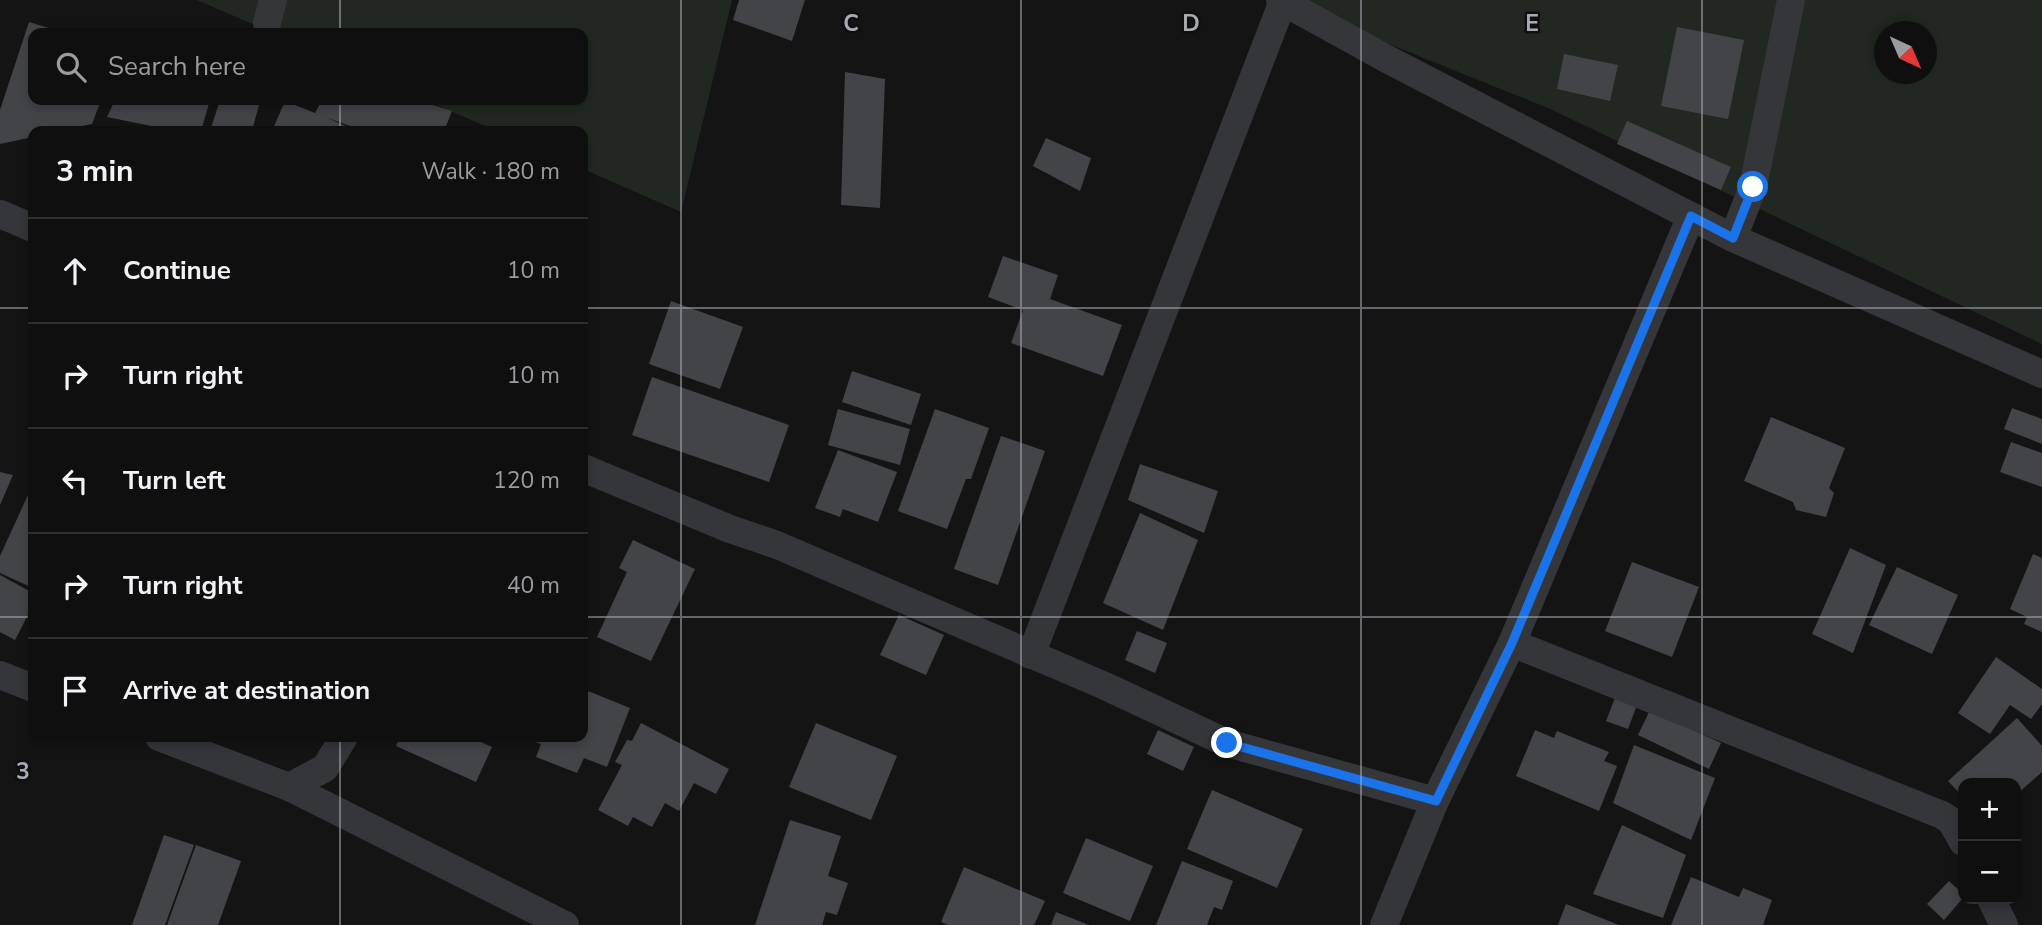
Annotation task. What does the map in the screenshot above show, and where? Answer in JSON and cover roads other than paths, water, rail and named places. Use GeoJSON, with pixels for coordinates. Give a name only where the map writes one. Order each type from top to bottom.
{"type":"FeatureCollection","features":[{"type":"Feature","properties":{"kind":"street"},"geometry":{"type":"LineString","coordinates":[[1733,238],[1753,187],[1791,0]]}},
{"type":"Feature","properties":{"kind":"street"},"geometry":{"type":"LineString","coordinates":[[1031,655],[1282,1],[1385,58],[1733,238],[2042,374]]}},
{"type":"Feature","properties":{"kind":"street"},"geometry":{"type":"LineString","coordinates":[[0,214],[28,226]]}},
{"type":"Feature","properties":{"kind":"street"},"geometry":{"type":"LineString","coordinates":[[1384,925],[1436,801],[1512,643],[1691,216]]}},
{"type":"Feature","properties":{"kind":"street"},"geometry":{"type":"LineString","coordinates":[[588,470],[777,545],[1105,686],[1227,743],[1436,801]]}},
{"type":"Feature","properties":{"kind":"street"},"geometry":{"type":"LineString","coordinates":[[1512,643],[1942,814],[1951,821],[1962,841]]}},
{"type":"Feature","properties":{"kind":"street"},"geometry":{"type":"LineString","coordinates":[[0,675],[28,686]]}},
{"type":"Feature","properties":{"kind":"street"},"geometry":{"type":"LineString","coordinates":[[172,742],[289,787],[565,925]]}},
{"type":"Feature","properties":{"kind":"street"},"geometry":{"type":"LineString","coordinates":[[289,787],[325,768],[341,742]]}},
{"type":"Feature","properties":{"kind":"street"},"geometry":{"type":"LineString","coordinates":[[1994,904],[2004,925]]}}]}
